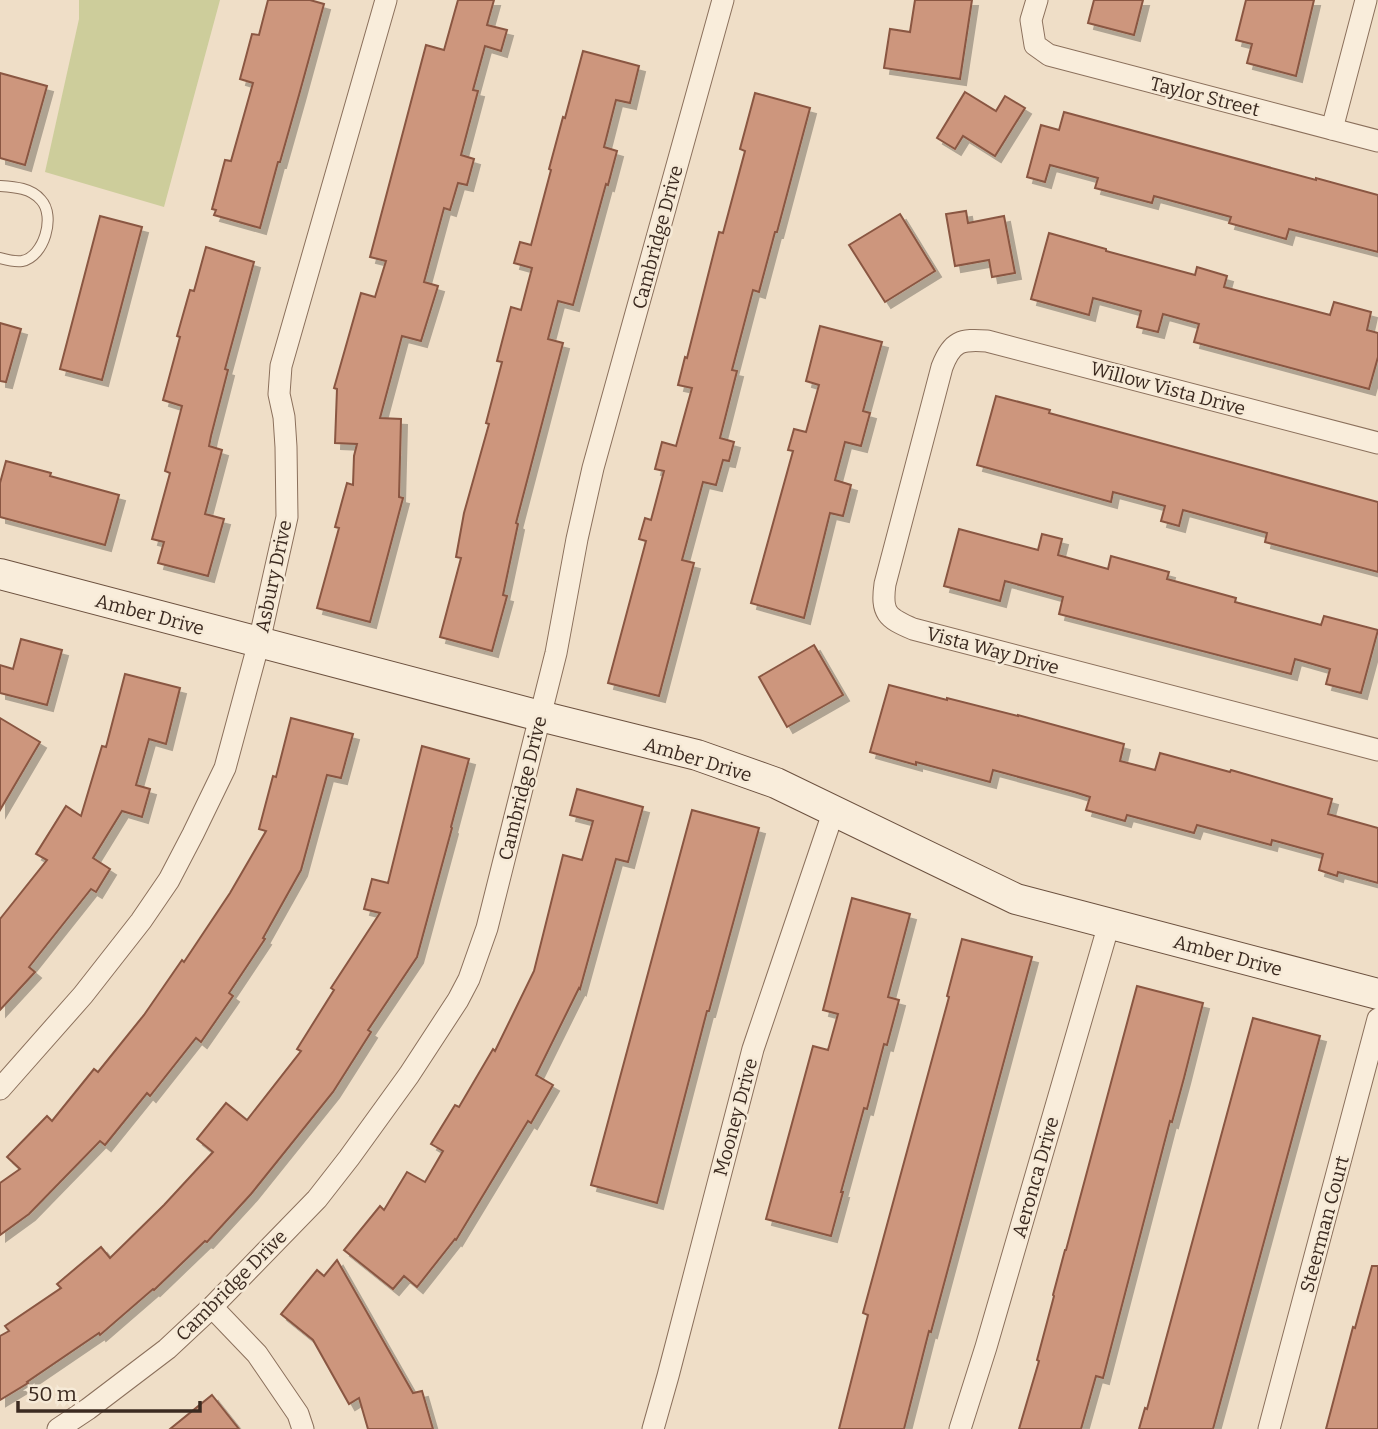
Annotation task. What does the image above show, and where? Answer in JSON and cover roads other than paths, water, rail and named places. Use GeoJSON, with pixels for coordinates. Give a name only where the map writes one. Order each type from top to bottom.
{"type":"FeatureCollection","features":[{"type":"Feature","properties":{"kind":"street","name":"Asbury Drive"},"geometry":{"type":"LineString","coordinates":[[0,1089],[83,995],[141,921],[169,880],[225,768],[259,642],[287,517],[284,416],[279,394],[281,366],[386,0]]}},
{"type":"Feature","properties":{"kind":"street","name":"Cambridge Drive"},"geometry":{"type":"LineString","coordinates":[[58,1429],[167,1349],[212,1307],[317,1199],[410,1075],[469,979],[487,928],[556,653],[593,468],[723,0]]}},
{"type":"Feature","properties":{"kind":"street","name":"Taylor Street"},"geometry":{"type":"LineString","coordinates":[[1037,0],[1031,20],[1035,45],[1048,55],[1378,141]]}},
{"type":"Feature","properties":{"kind":"street"},"geometry":{"type":"LineString","coordinates":[[1332,129],[1366,0]]}},
{"type":"Feature","properties":{"kind":"street","name":"Willow Vista Drive"},"geometry":{"type":"LineString","coordinates":[[958,343],[970,340],[987,341],[1378,443]]}},
{"type":"Feature","properties":{"kind":"street","name":"Vista Way Drive"},"geometry":{"type":"LineString","coordinates":[[958,343],[947,354],[942,367],[886,584],[883,600],[886,613],[893,621],[912,629],[1378,750]]}},
{"type":"Feature","properties":{"kind":"street","name":"Amber Drive"},"geometry":{"type":"LineString","coordinates":[[0,574],[697,755],[776,783],[1016,899],[1378,994]]}},
{"type":"Feature","properties":{"kind":"street","name":"Mooney Drive"},"geometry":{"type":"LineString","coordinates":[[653,1429],[753,1049],[835,810]]}},
{"type":"Feature","properties":{"kind":"street","name":"Aeronca Drive"},"geometry":{"type":"LineString","coordinates":[[960,1429],[1109,924]]}},
{"type":"Feature","properties":{"kind":"street","name":"Steerman Court"},"geometry":{"type":"LineString","coordinates":[[1269,1429],[1378,1019]]}},
{"type":"Feature","properties":{"kind":"street"},"geometry":{"type":"LineString","coordinates":[[212,1307],[257,1354],[298,1414],[303,1429]]}},
{"type":"Feature","properties":{"kind":"lane"},"geometry":{"type":"LineString","coordinates":[[0,186],[17,187],[31,192],[43,201],[48,213],[41,247],[34,255],[24,261],[0,258]]}}]}
